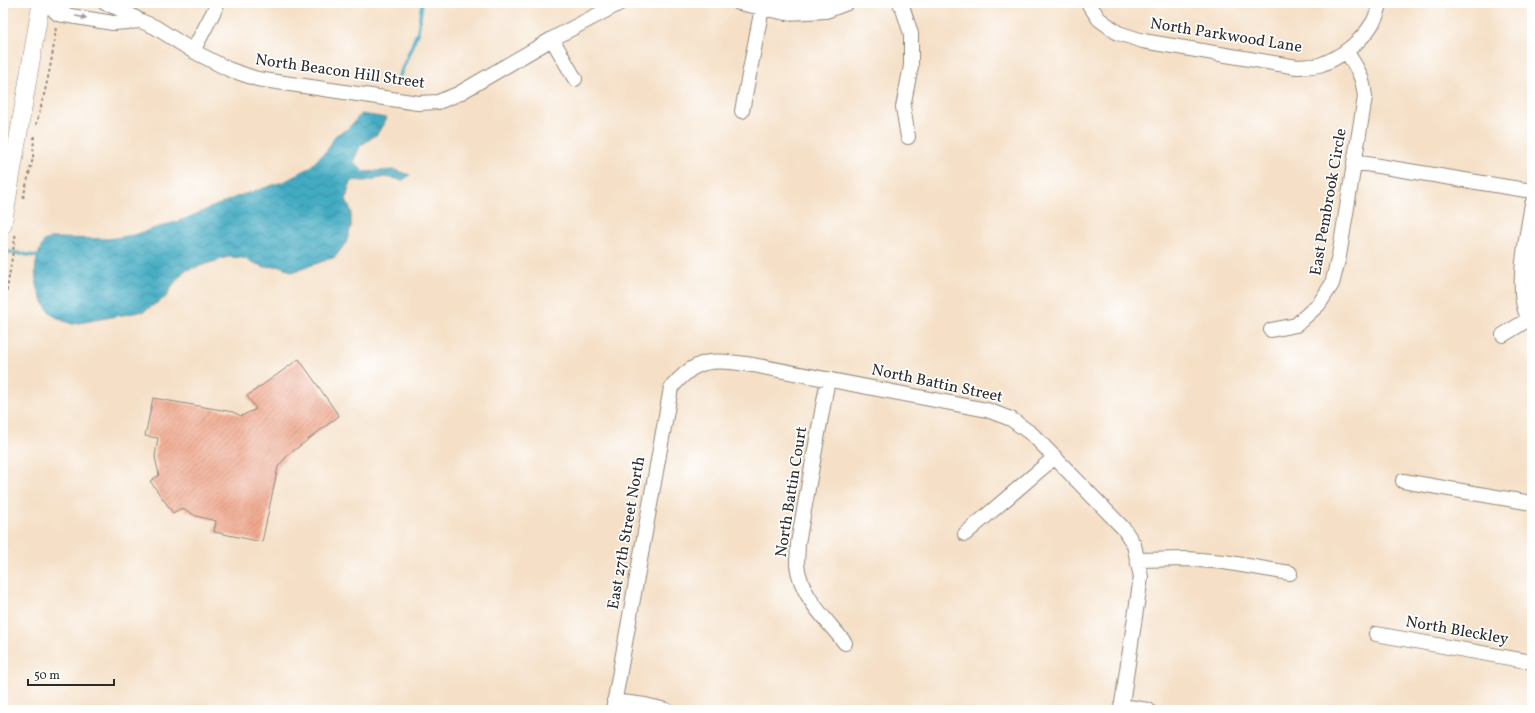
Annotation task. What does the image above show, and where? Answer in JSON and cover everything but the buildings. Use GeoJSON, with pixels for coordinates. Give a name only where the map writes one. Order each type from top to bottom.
{"type":"FeatureCollection","features":[{"type":"Feature","properties":{"kind":"main road"},"geometry":{"type":"LineString","coordinates":[[10,227],[41,3]]}},
{"type":"Feature","properties":{"kind":"street","name":"North Beacon Hill Street"},"geometry":{"type":"LineString","coordinates":[[47,3],[58,14],[113,23],[141,21]]}},
{"type":"Feature","properties":{"kind":"street","name":"North Beacon Hill Street"},"geometry":{"type":"LineString","coordinates":[[105,3],[120,8],[141,21],[155,26],[193,50],[228,69],[256,80],[418,103],[438,102],[458,94],[552,39],[620,3]]}},
{"type":"Feature","properties":{"kind":"street"},"geometry":{"type":"LineString","coordinates":[[193,50],[215,9],[216,3]]}},
{"type":"Feature","properties":{"kind":"street"},"geometry":{"type":"LineString","coordinates":[[739,3],[786,13],[826,11],[847,3]]}},
{"type":"Feature","properties":{"kind":"street"},"geometry":{"type":"LineString","coordinates":[[900,3],[911,34],[911,66],[903,108],[908,137]]}},
{"type":"Feature","properties":{"kind":"street","name":"North Parkwood Lane"},"geometry":{"type":"LineString","coordinates":[[1088,3],[1099,19],[1118,33],[1143,41],[1298,67],[1322,64],[1346,51],[1370,28],[1380,3]]}},
{"type":"Feature","properties":{"kind":"street"},"geometry":{"type":"LineString","coordinates":[[742,111],[762,8]]}},
{"type":"Feature","properties":{"kind":"street"},"geometry":{"type":"LineString","coordinates":[[552,39],[575,79]]}},
{"type":"Feature","properties":{"kind":"street","name":"East Pembrook Circle"},"geometry":{"type":"LineString","coordinates":[[1271,330],[1296,325],[1320,304],[1332,284],[1365,97],[1364,84],[1358,69],[1346,51]]}},
{"type":"Feature","properties":{"kind":"street"},"geometry":{"type":"LineString","coordinates":[[1354,162],[1532,191]]}},
{"type":"Feature","properties":{"kind":"street"},"geometry":{"type":"LineString","coordinates":[[1503,335],[1530,320],[1522,293],[1522,265],[1532,204]]}},
{"type":"Feature","properties":{"kind":"street","name":"North Battin Street"},"geometry":{"type":"LineString","coordinates":[[690,370],[697,365],[718,362],[753,365],[828,379],[987,410],[1012,419],[1033,435],[1124,529],[1134,544],[1141,577],[1140,595],[1121,708]]}},
{"type":"Feature","properties":{"kind":"street","name":"East 27th Street North"},"geometry":{"type":"LineString","coordinates":[[613,706],[671,388],[690,370]]}},
{"type":"Feature","properties":{"kind":"street","name":"North Battin Court"},"geometry":{"type":"LineString","coordinates":[[828,379],[798,543],[797,565],[802,587],[813,605],[845,643]]}},
{"type":"Feature","properties":{"kind":"street"},"geometry":{"type":"LineString","coordinates":[[965,534],[1054,457]]}},
{"type":"Feature","properties":{"kind":"street"},"geometry":{"type":"LineString","coordinates":[[1404,481],[1532,503]]}},
{"type":"Feature","properties":{"kind":"street"},"geometry":{"type":"LineString","coordinates":[[1138,560],[1187,559],[1224,562],[1290,573]]}},
{"type":"Feature","properties":{"kind":"street","name":"North Bleckley"},"geometry":{"type":"LineString","coordinates":[[1376,634],[1532,662]]}},
{"type":"Feature","properties":{"kind":"street"},"geometry":{"type":"LineString","coordinates":[[613,706],[645,705],[666,710]]}},
{"type":"Feature","properties":{"kind":"street"},"geometry":{"type":"LineString","coordinates":[[1121,708],[1148,710]]}},
{"type":"Feature","properties":{"kind":"path"},"geometry":{"type":"LineString","coordinates":[[23,199],[33,158],[34,129],[45,94],[56,30]]}},
{"type":"Feature","properties":{"kind":"path"},"geometry":{"type":"LineString","coordinates":[[3,315],[14,242],[10,227]]}},
{"type":"Feature","properties":{"kind":"path"},"geometry":{"type":"LineString","coordinates":[[3,345],[5,355],[3,359]]}},
{"type":"Feature","properties":{"kind":"water"},"geometry":{"type":"Polygon","coordinates":[[[361,114],[387,118],[377,134],[360,146],[353,162],[364,172],[394,170],[410,175],[403,180],[385,177],[364,181],[355,180],[350,182],[346,199],[351,211],[351,227],[346,243],[335,257],[292,272],[281,266],[264,267],[243,258],[228,257],[184,271],[172,286],[166,297],[144,311],[73,324],[53,315],[47,309],[41,297],[35,270],[37,258],[44,241],[51,238],[109,239],[134,235],[185,219],[236,197],[286,181],[309,168],[328,149],[336,135],[348,129],[361,114]]]}},
{"type":"Feature","properties":{"kind":"waterway"},"geometry":{"type":"LineString","coordinates":[[3,44],[7,3]]}},
{"type":"Feature","properties":{"kind":"waterway"},"geometry":{"type":"LineString","coordinates":[[397,82],[418,31],[422,3]]}},
{"type":"Feature","properties":{"kind":"waterway"},"geometry":{"type":"LineString","coordinates":[[3,251],[41,257]]}}]}
